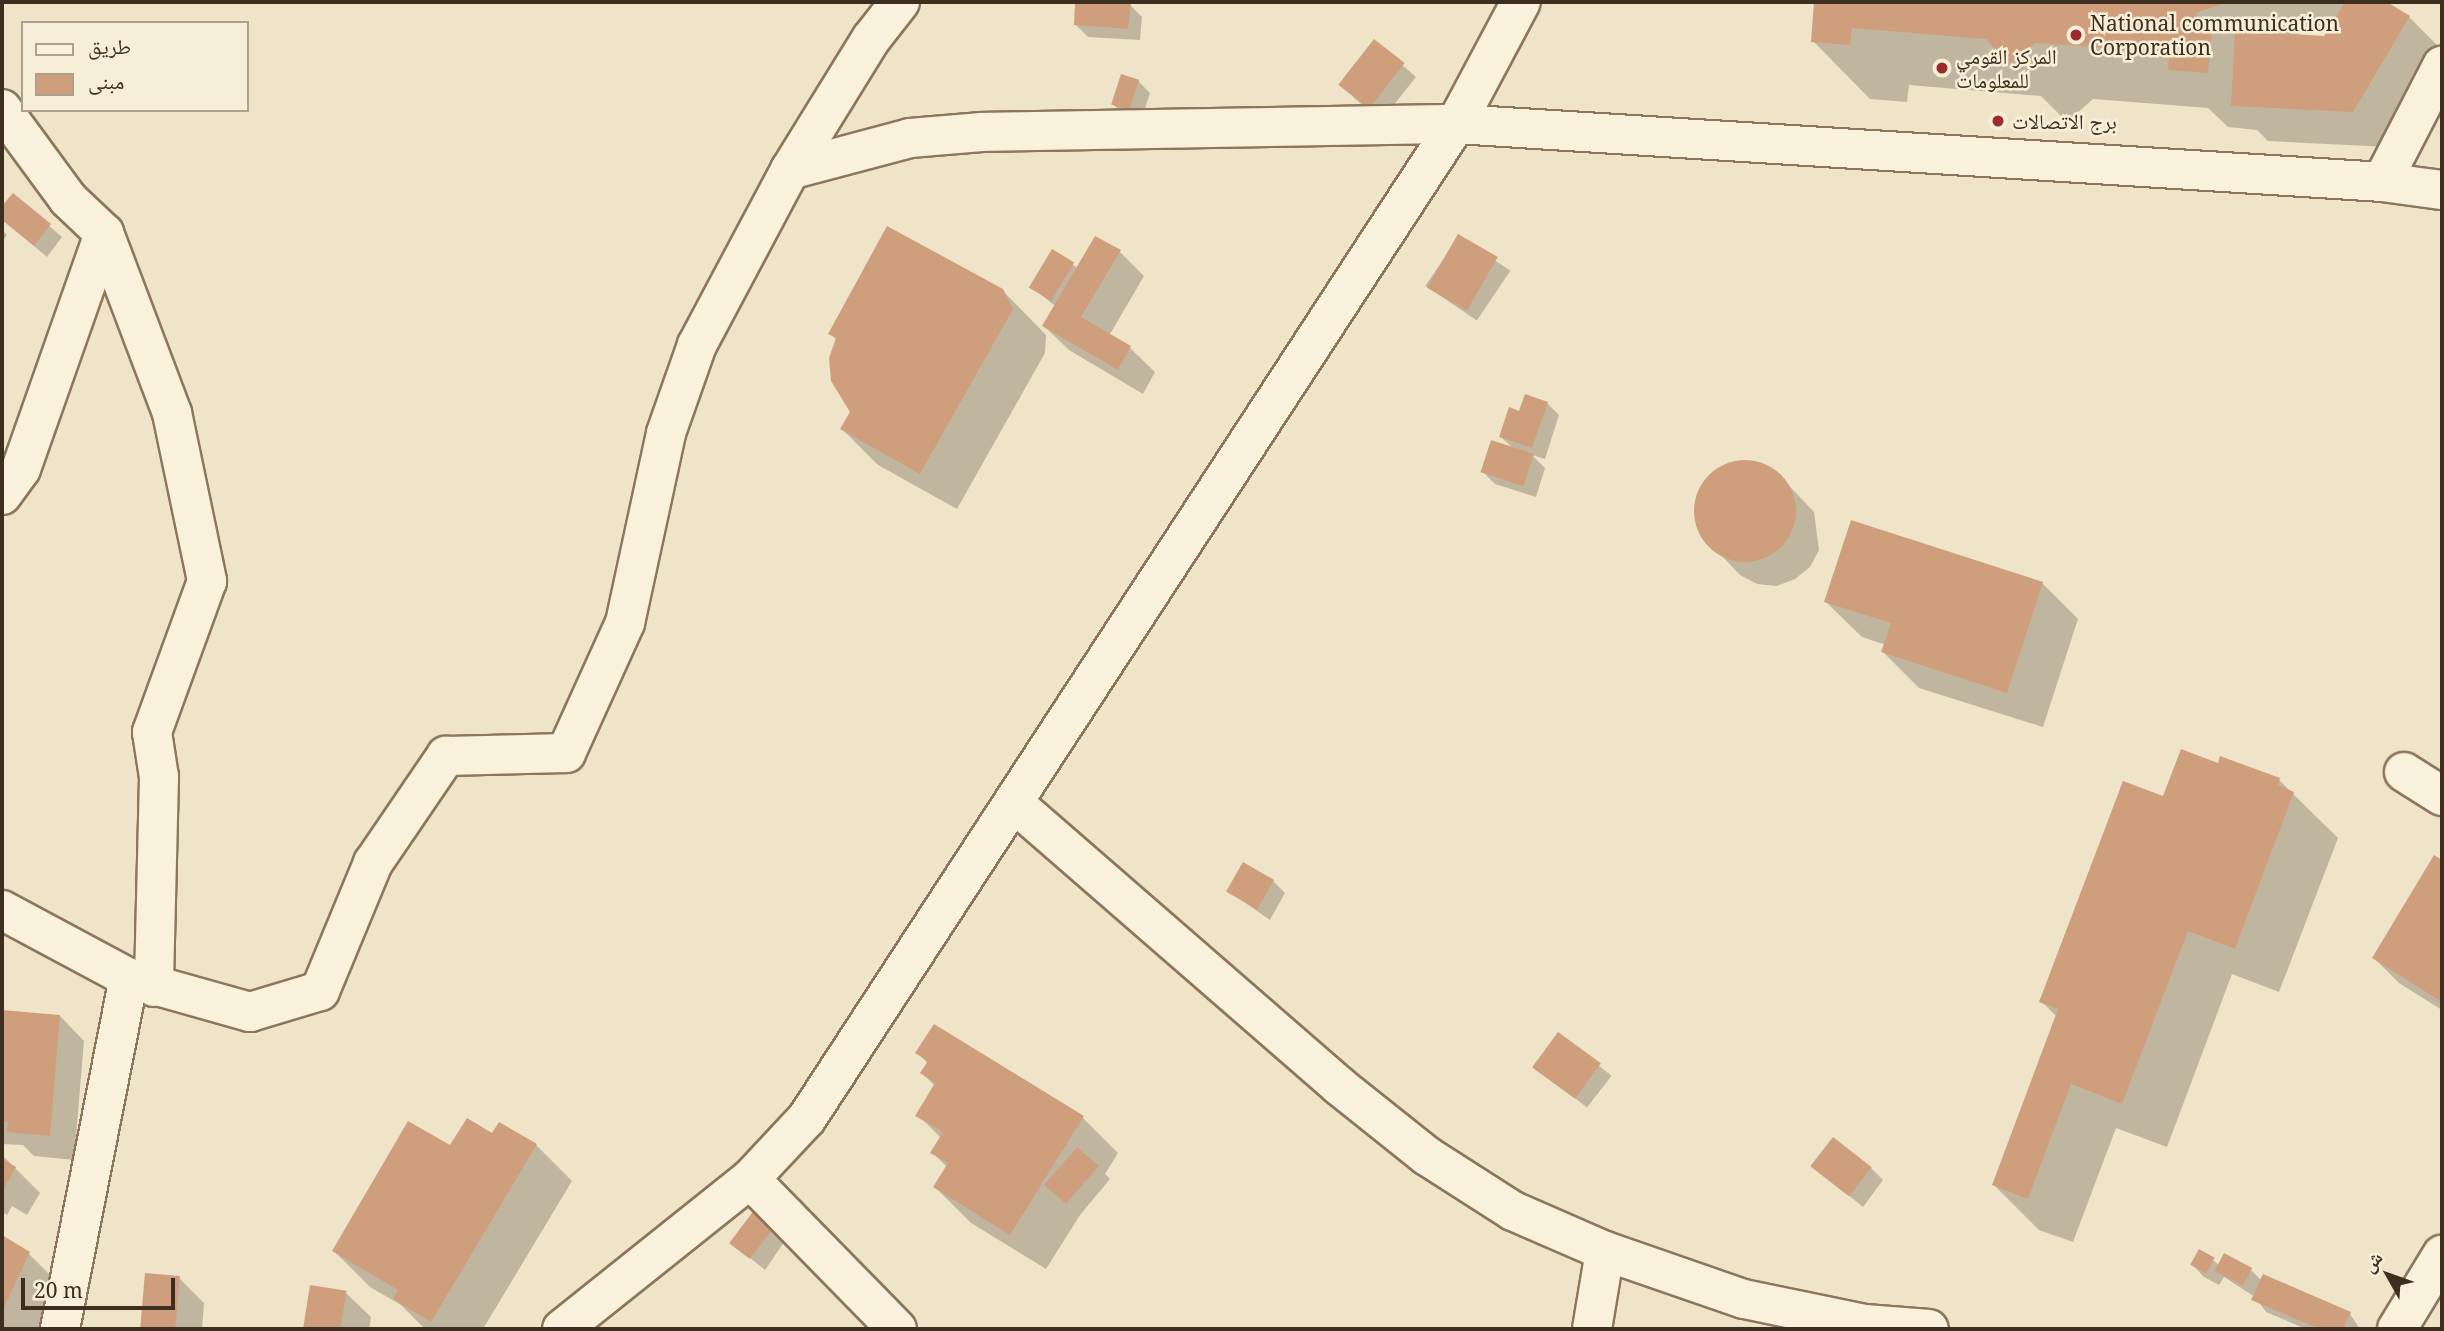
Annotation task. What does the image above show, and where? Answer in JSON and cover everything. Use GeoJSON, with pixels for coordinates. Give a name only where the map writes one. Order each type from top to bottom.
{"type":"FeatureCollection","features":[{"type":"Feature","properties":{"kind":"street"},"geometry":{"type":"LineString","coordinates":[[2,910],[141,982],[250,1012],[320,991],[373,863],[446,756],[566,753],[625,623],[666,433],[697,345],[790,170],[871,39],[900,2]]}},
{"type":"Feature","properties":{"kind":"street"},"geometry":{"type":"LineString","coordinates":[[562,1329],[750,1179],[807,1118],[856,1049],[1456,124],[1521,2]]}},
{"type":"Feature","properties":{"kind":"street"},"geometry":{"type":"LineString","coordinates":[[2382,182],[2442,66]]}},
{"type":"Feature","properties":{"kind":"street"},"geometry":{"type":"LineString","coordinates":[[2,109],[68,199],[104,233],[172,412],[207,581],[152,732],[159,777],[141,982],[60,1329]]}},
{"type":"Feature","properties":{"kind":"street"},"geometry":{"type":"LineString","coordinates":[[790,170],[910,138],[982,132],[1456,124],[2382,182],[2442,190]]}},
{"type":"Feature","properties":{"kind":"street"},"geometry":{"type":"LineString","coordinates":[[2,495],[21,469],[104,233]]}},
{"type":"Feature","properties":{"kind":"street"},"geometry":{"type":"LineString","coordinates":[[2404,772],[2442,796]]}},
{"type":"Feature","properties":{"kind":"street"},"geometry":{"type":"LineString","coordinates":[[1015,804],[1338,1085],[1427,1156],[1513,1211],[1605,1251],[1745,1299],[1865,1324],[1929,1329]]}},
{"type":"Feature","properties":{"kind":"street"},"geometry":{"type":"LineString","coordinates":[[750,1179],[897,1329]]}},
{"type":"Feature","properties":{"kind":"street"},"geometry":{"type":"LineString","coordinates":[[1592,1329],[1605,1251]]}},
{"type":"Feature","properties":{"kind":"street"},"geometry":{"type":"LineString","coordinates":[[2398,1329],[2442,1255]]}},
{"type":"Feature","properties":{"kind":"building"},"geometry":{"type":"Polygon","coordinates":[[[1075,2],[1131,3],[1128,29],[1074,25],[1075,2]]]}},
{"type":"Feature","properties":{"kind":"building","name":"National communication Corporation"},"geometry":{"type":"Polygon","coordinates":[[[1814,2],[2229,2],[2195,13],[2212,32],[2208,73],[2168,70],[2170,52],[2035,43],[2008,65],[1986,39],[1852,28],[1850,45],[1811,42],[1814,2]]]}},
{"type":"Feature","properties":{"kind":"building"},"geometry":{"type":"Polygon","coordinates":[[[2345,2],[2387,2],[2410,16],[2353,112],[2231,106],[2235,31],[2324,36],[2345,2]]]}},
{"type":"Feature","properties":{"kind":"building"},"geometry":{"type":"Polygon","coordinates":[[[1374,39],[1405,63],[1369,109],[1338,85],[1374,39]]]}},
{"type":"Feature","properties":{"kind":"building"},"geometry":{"type":"Polygon","coordinates":[[[1121,74],[1139,80],[1129,110],[1111,104],[1121,74]]]}},
{"type":"Feature","properties":{"kind":"building"},"geometry":{"type":"Polygon","coordinates":[[[13,193],[51,224],[34,246],[2,220],[2,206],[13,193]]]}},
{"type":"Feature","properties":{"kind":"building"},"geometry":{"type":"Polygon","coordinates":[[[887,226],[1003,289],[1013,309],[920,474],[840,429],[850,412],[831,381],[829,358],[836,338],[828,334],[887,226]]]}},
{"type":"Feature","properties":{"kind":"building"},"geometry":{"type":"Polygon","coordinates":[[[1458,234],[1498,257],[1467,311],[1427,288],[1458,234]]]}},
{"type":"Feature","properties":{"kind":"building"},"geometry":{"type":"Polygon","coordinates":[[[1095,236],[1121,250],[1081,317],[1131,346],[1118,370],[1042,326],[1095,236]]]}},
{"type":"Feature","properties":{"kind":"building"},"geometry":{"type":"Polygon","coordinates":[[[1052,249],[1074,262],[1051,301],[1029,288],[1052,249]]]}},
{"type":"Feature","properties":{"kind":"building"},"geometry":{"type":"Polygon","coordinates":[[[1525,394],[1548,402],[1532,448],[1499,437],[1509,407],[1519,411],[1525,394]]]}},
{"type":"Feature","properties":{"kind":"building"},"geometry":{"type":"Polygon","coordinates":[[[1491,440],[1534,454],[1523,486],[1480,472],[1491,440]]]}},
{"type":"Feature","properties":{"kind":"building"},"geometry":{"type":"Polygon","coordinates":[[[1745,460],[1764,464],[1781,475],[1792,492],[1796,511],[1792,530],[1781,547],[1764,558],[1745,562],[1726,558],[1709,547],[1698,530],[1694,511],[1698,492],[1709,475],[1726,464],[1745,460]]]}},
{"type":"Feature","properties":{"kind":"building"},"geometry":{"type":"Polygon","coordinates":[[[1851,520],[2043,582],[2007,693],[1881,652],[1891,623],[1824,602],[1851,520]]]}},
{"type":"Feature","properties":{"kind":"building"},"geometry":{"type":"Polygon","coordinates":[[[2181,749],[2218,763],[2220,756],[2280,778],[2278,785],[2294,792],[2235,949],[2188,931],[2122,1104],[2071,1084],[2028,1199],[1992,1185],[2058,1009],[2039,1002],[2123,781],[2163,796],[2181,749]]]}},
{"type":"Feature","properties":{"kind":"building"},"geometry":{"type":"Polygon","coordinates":[[[2434,855],[2442,860],[2442,1002],[2372,958],[2434,855]]]}},
{"type":"Feature","properties":{"kind":"building"},"geometry":{"type":"Polygon","coordinates":[[[1243,862],[1274,880],[1257,909],[1226,891],[1243,862]]]}},
{"type":"Feature","properties":{"kind":"building"},"geometry":{"type":"Polygon","coordinates":[[[2,1010],[60,1015],[50,1136],[7,1132],[8,1122],[2,1122],[2,1010]]]}},
{"type":"Feature","properties":{"kind":"building"},"geometry":{"type":"Polygon","coordinates":[[[934,1024],[1084,1116],[1010,1235],[933,1187],[948,1163],[930,1153],[943,1132],[915,1116],[935,1083],[920,1073],[928,1061],[915,1053],[934,1024]]]}},
{"type":"Feature","properties":{"kind":"building"},"geometry":{"type":"Polygon","coordinates":[[[1558,1032],[1601,1063],[1575,1099],[1532,1068],[1558,1032]]]}},
{"type":"Feature","properties":{"kind":"building"},"geometry":{"type":"Polygon","coordinates":[[[467,1118],[492,1133],[499,1122],[537,1144],[431,1322],[393,1299],[398,1290],[332,1251],[408,1121],[450,1145],[467,1118]]]}},
{"type":"Feature","properties":{"kind":"building"},"geometry":{"type":"Polygon","coordinates":[[[1833,1137],[1872,1167],[1849,1196],[1810,1166],[1833,1137]]]}},
{"type":"Feature","properties":{"kind":"building"},"geometry":{"type":"Polygon","coordinates":[[[1077,1147],[1099,1166],[1066,1204],[1044,1185],[1077,1147]]]}},
{"type":"Feature","properties":{"kind":"building"},"geometry":{"type":"Polygon","coordinates":[[[2,1159],[16,1167],[2,1192],[2,1159]]]}},
{"type":"Feature","properties":{"kind":"building"},"geometry":{"type":"Polygon","coordinates":[[[755,1209],[776,1225],[750,1259],[729,1243],[755,1209]]]}},
{"type":"Feature","properties":{"kind":"building"},"geometry":{"type":"Polygon","coordinates":[[[2,1235],[30,1252],[2,1312],[2,1235]]]}},
{"type":"Feature","properties":{"kind":"building"},"geometry":{"type":"Polygon","coordinates":[[[2199,1249],[2215,1258],[2206,1273],[2190,1265],[2199,1249]]]}},
{"type":"Feature","properties":{"kind":"building"},"geometry":{"type":"Polygon","coordinates":[[[2224,1253],[2252,1268],[2243,1286],[2215,1271],[2224,1253]]]}},
{"type":"Feature","properties":{"kind":"building"},"geometry":{"type":"Polygon","coordinates":[[[145,1273],[180,1276],[175,1329],[140,1329],[145,1273]]]}},
{"type":"Feature","properties":{"kind":"building"},"geometry":{"type":"Polygon","coordinates":[[[2263,1274],[2351,1312],[2343,1329],[2320,1329],[2251,1300],[2263,1274]]]}},
{"type":"Feature","properties":{"kind":"building"},"geometry":{"type":"Polygon","coordinates":[[[310,1285],[347,1291],[340,1329],[303,1329],[310,1285]]]}},
{"type":"Feature","properties":{"kind":"place","name":"National communication Corporation"},"geometry":{"type":"Point","coordinates":[2076,35]}},
{"type":"Feature","properties":{"kind":"place","name":"المركز القومي للمعلومات"},"geometry":{"type":"Point","coordinates":[1942,68]}},
{"type":"Feature","properties":{"kind":"place","name":"برج الاتصالات"},"geometry":{"type":"Point","coordinates":[1998,121]}}]}
